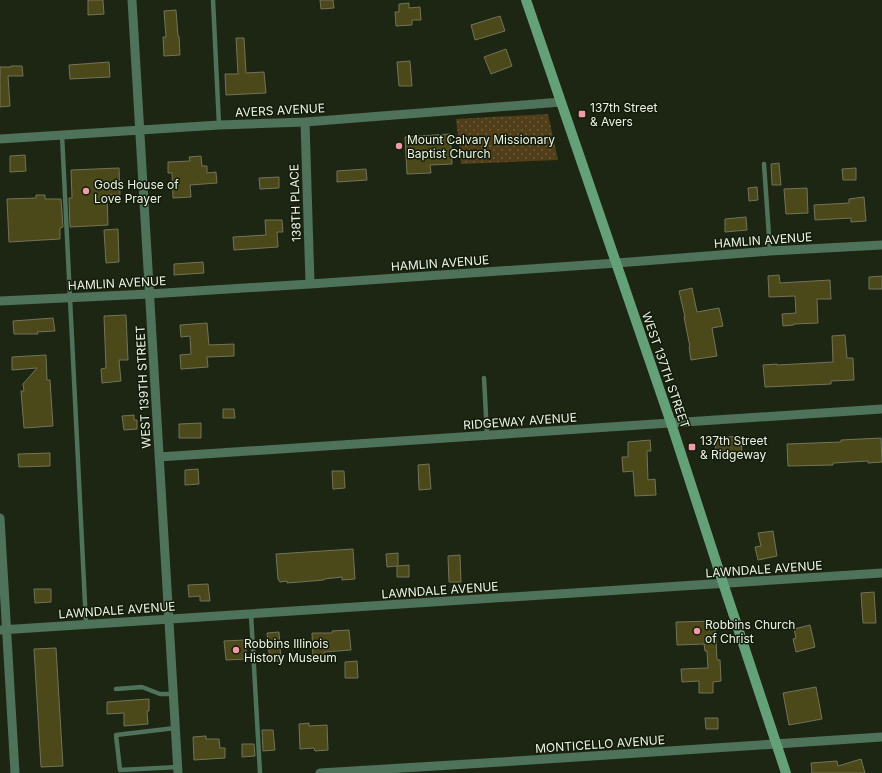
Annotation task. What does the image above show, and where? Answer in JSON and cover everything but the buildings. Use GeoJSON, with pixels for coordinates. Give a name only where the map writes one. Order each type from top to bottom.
{"type":"FeatureCollection","features":[{"type":"Feature","properties":{"kind":"main road","name":"WEST 137TH STREET"},"geometry":{"type":"LineString","coordinates":[[526,0],[671,423],[786,773]]}},
{"type":"Feature","properties":{"kind":"street","name":"WEST 139TH STREET"},"geometry":{"type":"LineString","coordinates":[[132,0],[178,770]]}},
{"type":"Feature","properties":{"kind":"street","name":"AVERS AVENUE"},"geometry":{"type":"LineString","coordinates":[[0,140],[219,125],[305,122],[561,102]]}},
{"type":"Feature","properties":{"kind":"street","name":"138TH PLACE"},"geometry":{"type":"LineString","coordinates":[[305,122],[310,284]]}},
{"type":"Feature","properties":{"kind":"street","name":"HAMLIN AVENUE"},"geometry":{"type":"LineString","coordinates":[[0,301],[150,294],[310,284],[770,251],[882,245]]}},
{"type":"Feature","properties":{"kind":"street","name":"RIDGEWAY AVENUE"},"geometry":{"type":"LineString","coordinates":[[159,457],[882,409]]}},
{"type":"Feature","properties":{"kind":"street"},"geometry":{"type":"LineString","coordinates":[[0,518],[3,630],[15,773]]}},
{"type":"Feature","properties":{"kind":"street","name":"LAWNDALE AVENUE"},"geometry":{"type":"LineString","coordinates":[[3,630],[882,573]]}},
{"type":"Feature","properties":{"kind":"street","name":"MONTICELLO AVENUE"},"geometry":{"type":"LineString","coordinates":[[320,773],[882,737]]}},
{"type":"Feature","properties":{"kind":"lane"},"geometry":{"type":"LineString","coordinates":[[214,0],[219,125]]}},
{"type":"Feature","properties":{"kind":"lane"},"geometry":{"type":"LineString","coordinates":[[62,135],[86,624]]}},
{"type":"Feature","properties":{"kind":"lane"},"geometry":{"type":"LineString","coordinates":[[764,164],[770,251]]}},
{"type":"Feature","properties":{"kind":"lane"},"geometry":{"type":"LineString","coordinates":[[484,378],[487,436]]}},
{"type":"Feature","properties":{"kind":"lane"},"geometry":{"type":"LineString","coordinates":[[251,614],[260,773]]}},
{"type":"Feature","properties":{"kind":"lane"},"geometry":{"type":"LineString","coordinates":[[116,689],[142,687],[160,694],[173,694]]}},
{"type":"Feature","properties":{"kind":"lane"},"geometry":{"type":"LineString","coordinates":[[175,728],[116,736],[120,770],[178,770]]}},
{"type":"Feature","properties":{"kind":"shaded area"},"geometry":{"type":"Polygon","coordinates":[[[548,114],[558,160],[461,164],[456,119],[548,114]]]}},
{"type":"Feature","properties":{"kind":"place","name":"137th Street & Avers"},"geometry":{"type":"Point","coordinates":[582,114]}},
{"type":"Feature","properties":{"kind":"place","name":"Mount Calvary Missionary Baptist Church"},"geometry":{"type":"Point","coordinates":[399,146]}},
{"type":"Feature","properties":{"kind":"place","name":"Gods House of Love Prayer"},"geometry":{"type":"Point","coordinates":[86,191]}},
{"type":"Feature","properties":{"kind":"place","name":"137th Street & Ridgeway"},"geometry":{"type":"Point","coordinates":[692,447]}},
{"type":"Feature","properties":{"kind":"place","name":"Robbins Church of Christ"},"geometry":{"type":"Point","coordinates":[697,631]}},
{"type":"Feature","properties":{"kind":"place","name":"Robbins Illinois History Museum"},"geometry":{"type":"Point","coordinates":[236,650]}}]}
